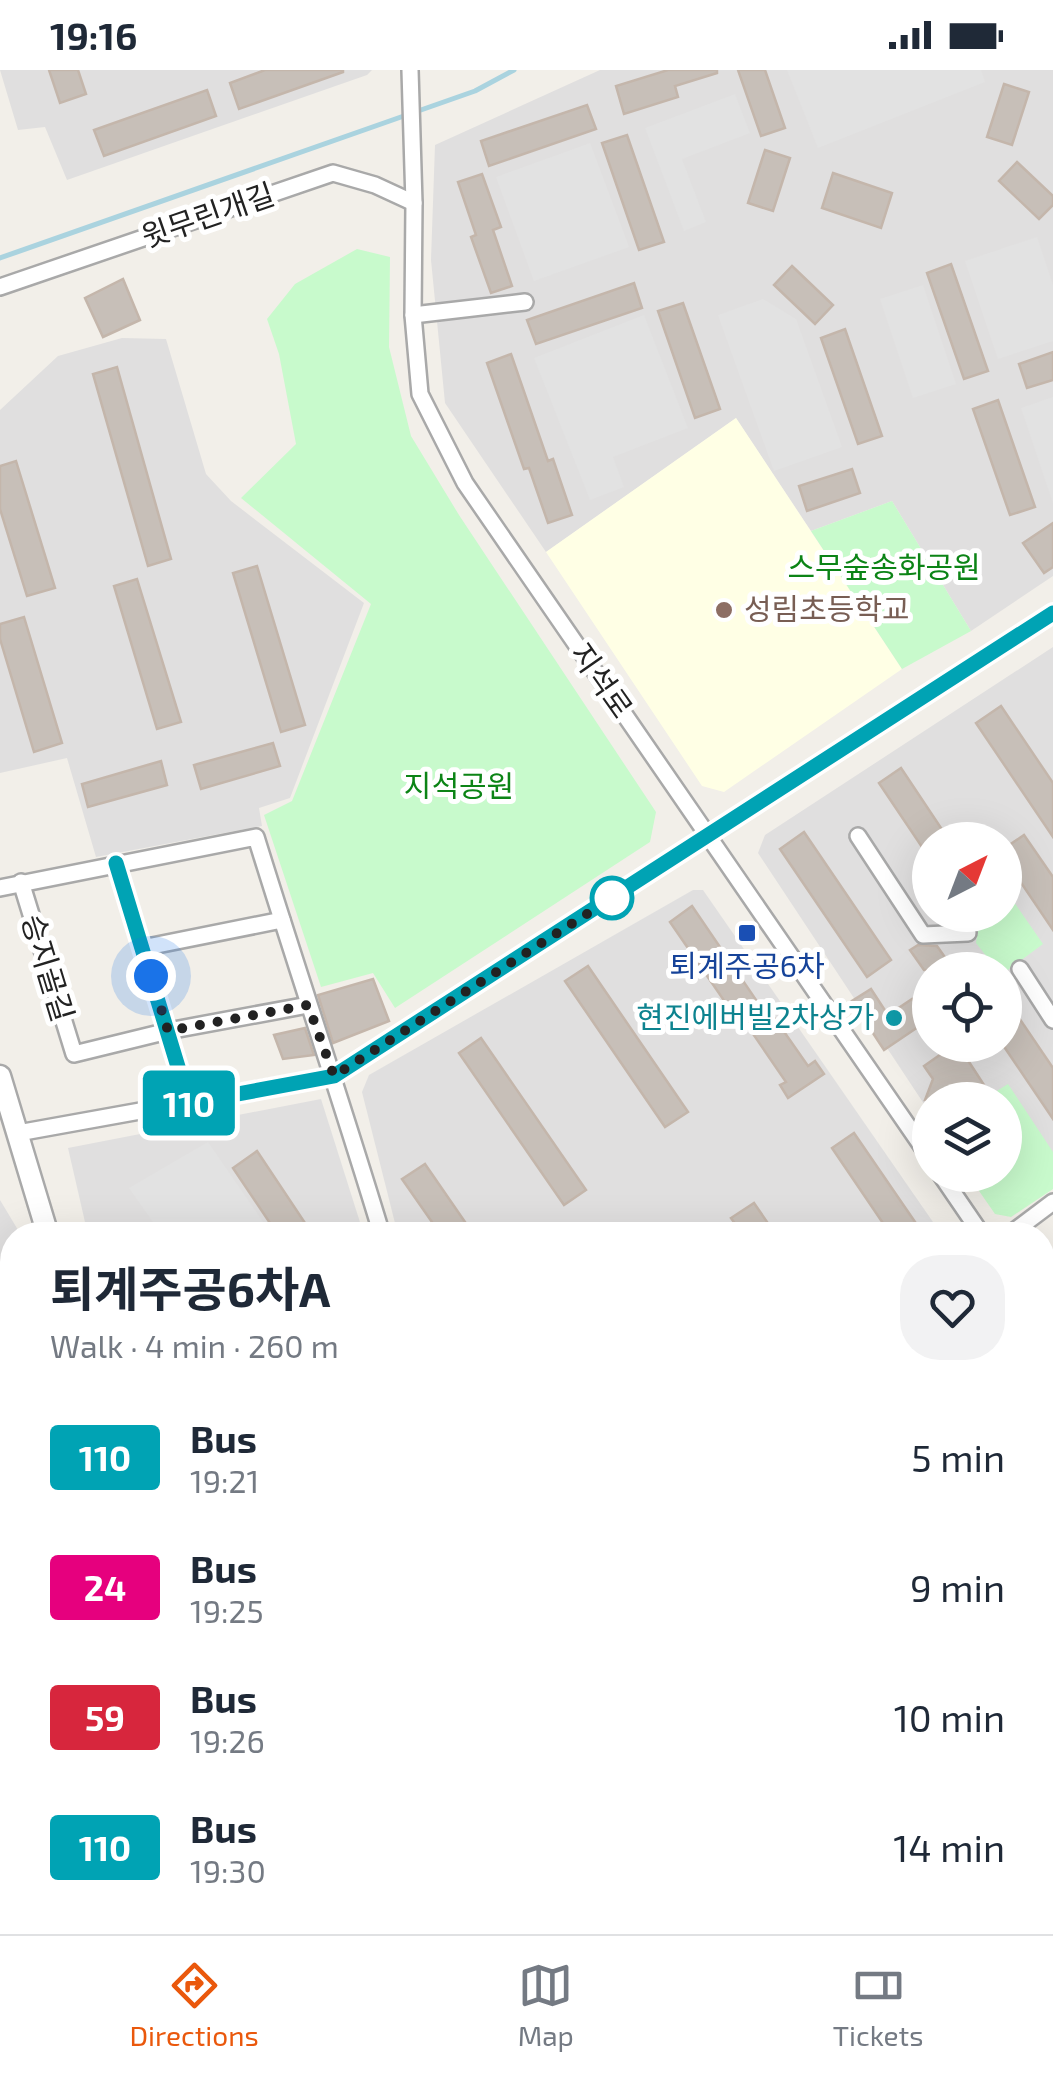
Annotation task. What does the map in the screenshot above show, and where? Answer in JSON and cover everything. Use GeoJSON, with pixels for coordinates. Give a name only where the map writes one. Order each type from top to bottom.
{"type":"FeatureCollection","features":[{"type":"Feature","properties":{"kind":"street","name":"지석로"},"geometry":{"type":"LineString","coordinates":[[410,74],[413,315],[420,394],[465,483],[912,1132]]}},
{"type":"Feature","properties":{"kind":"street","name":"윗무린개길"},"geometry":{"type":"LineString","coordinates":[[0,287],[333,173],[375,185],[414,203]]}},
{"type":"Feature","properties":{"kind":"street"},"geometry":{"type":"LineString","coordinates":[[413,315],[525,302]]}},
{"type":"Feature","properties":{"kind":"street"},"geometry":{"type":"LineString","coordinates":[[18,1132],[334,1076],[1053,613]]}},
{"type":"Feature","properties":{"kind":"street"},"geometry":{"type":"LineString","coordinates":[[858,836],[912,918]]}},
{"type":"Feature","properties":{"kind":"street"},"geometry":{"type":"LineString","coordinates":[[0,888],[256,837],[378,1222]]}},
{"type":"Feature","properties":{"kind":"street"},"geometry":{"type":"LineString","coordinates":[[116,863],[189,1103]]}},
{"type":"Feature","properties":{"kind":"street","name":"승지골길"},"geometry":{"type":"LineString","coordinates":[[21,882],[74,1054],[168,1031]]}},
{"type":"Feature","properties":{"kind":"street"},"geometry":{"type":"LineString","coordinates":[[142,948],[282,920]]}},
{"type":"Feature","properties":{"kind":"street"},"geometry":{"type":"LineString","coordinates":[[921,932],[968,932]]}},
{"type":"Feature","properties":{"kind":"street"},"geometry":{"type":"LineString","coordinates":[[1022,973],[1053,1020]]}},
{"type":"Feature","properties":{"kind":"street"},"geometry":{"type":"LineString","coordinates":[[168,1031],[308,1005]]}},
{"type":"Feature","properties":{"kind":"street"},"geometry":{"type":"LineString","coordinates":[[0,1076],[44,1222]]}},
{"type":"Feature","properties":{"kind":"street"},"geometry":{"type":"LineString","coordinates":[[953,1192],[973,1222]]}},
{"type":"Feature","properties":{"kind":"street"},"geometry":{"type":"LineString","coordinates":[[1026,1222],[1053,1202]]}},
{"type":"Feature","properties":{"kind":"shaded area"},"geometry":{"type":"Polygon","coordinates":[[[0,70],[372,70],[367,75],[67,180],[45,127],[18,130],[0,70]]]}},
{"type":"Feature","properties":{"kind":"shaded area"},"geometry":{"type":"Polygon","coordinates":[[[600,70],[1053,70],[1053,576],[971,631],[892,501],[811,531],[736,418],[546,552],[445,403],[431,260],[435,145],[600,70]]]}},
{"type":"Feature","properties":{"kind":"shaded area"},"geometry":{"type":"Polygon","coordinates":[[[787,70],[981,70],[985,82],[818,148],[787,70]]]}},
{"type":"Feature","properties":{"kind":"shaded area"},"geometry":{"type":"Polygon","coordinates":[[[735,94],[750,133],[682,159],[706,222],[684,231],[645,128],[735,94]]]}},
{"type":"Feature","properties":{"kind":"shaded area"},"geometry":{"type":"Polygon","coordinates":[[[590,143],[629,247],[534,281],[496,177],[590,143]]]}},
{"type":"Feature","properties":{"kind":"shaded area"},"geometry":{"type":"Polygon","coordinates":[[[1037,237],[1053,285],[1053,341],[998,359],[965,261],[1037,237]]]}},
{"type":"Feature","properties":{"kind":"shaded area"},"geometry":{"type":"Polygon","coordinates":[[[923,285],[956,384],[913,398],[880,299],[923,285]]]}},
{"type":"Feature","properties":{"kind":"shaded area"},"geometry":{"type":"Polygon","coordinates":[[[763,299],[796,319],[842,447],[774,471],[718,315],[763,299]]]}},
{"type":"Feature","properties":{"kind":"shaded area"},"geometry":{"type":"Polygon","coordinates":[[[644,315],[688,428],[613,457],[624,487],[590,500],[534,358],[644,315]]]}},
{"type":"Feature","properties":{"kind":"shaded area"},"geometry":{"type":"Polygon","coordinates":[[[122,338],[166,339],[206,474],[231,501],[364,603],[290,798],[259,808],[262,826],[96,857],[67,758],[0,773],[0,410],[58,356],[122,338]]]}},
{"type":"Feature","properties":{"kind":"shaded area"},"geometry":{"type":"Polygon","coordinates":[[[1053,397],[1053,503],[1021,408],[1053,397]]]}},
{"type":"Feature","properties":{"kind":"shaded area","name":"성림초등학교"},"geometry":{"type":"Polygon","coordinates":[[[736,418],[902,669],[724,792],[702,786],[546,552],[736,418]]]}},
{"type":"Feature","properties":{"kind":"shaded area"},"geometry":{"type":"Polygon","coordinates":[[[1053,647],[1053,1175],[1022,1175],[1022,1082],[912,1082],[912,1086],[758,853],[765,835],[1053,647]]]}},
{"type":"Feature","properties":{"kind":"shaded area"},"geometry":{"type":"Polygon","coordinates":[[[693,890],[703,890],[933,1222],[395,1222],[362,1092],[369,1075],[693,890]]]}},
{"type":"Feature","properties":{"kind":"shaded area"},"geometry":{"type":"Polygon","coordinates":[[[321,1099],[360,1222],[85,1222],[68,1148],[321,1099]]]}},
{"type":"Feature","properties":{"kind":"shaded area"},"geometry":{"type":"Polygon","coordinates":[[[208,1142],[263,1222],[153,1222],[129,1188],[208,1142]]]}},
{"type":"Feature","properties":{"kind":"shaded area"},"geometry":{"type":"Polygon","coordinates":[[[0,1200],[13,1222],[0,1222],[0,1200]]]}},
{"type":"Feature","properties":{"kind":"green space","name":"지석공원"},"geometry":{"type":"Polygon","coordinates":[[[357,249],[390,257],[389,347],[411,436],[656,812],[650,842],[395,1008],[373,973],[321,987],[264,815],[292,801],[371,604],[241,498],[296,444],[279,354],[267,319],[295,284],[357,249]]]}},
{"type":"Feature","properties":{"kind":"green space","name":"스무숲송화공원"},"geometry":{"type":"Polygon","coordinates":[[[892,501],[971,631],[902,669],[811,531],[892,501]]]}},
{"type":"Feature","properties":{"kind":"green space"},"geometry":{"type":"Polygon","coordinates":[[[1022,914],[1043,944],[1022,959],[1022,952],[983,952],[976,943],[978,932],[1022,932],[1022,914]]]}},
{"type":"Feature","properties":{"kind":"green space"},"geometry":{"type":"Polygon","coordinates":[[[1022,1105],[1053,1152],[1053,1189],[1011,1217],[995,1214],[980,1192],[1022,1192],[1022,1105]]]}},
{"type":"Feature","properties":{"kind":"building"},"geometry":{"type":"Polygon","coordinates":[[[49,70],[78,70],[86,94],[60,103],[49,70]]]}},
{"type":"Feature","properties":{"kind":"building"},"geometry":{"type":"Polygon","coordinates":[[[265,70],[343,72],[239,109],[230,83],[265,70]]]}},
{"type":"Feature","properties":{"kind":"building"},"geometry":{"type":"Polygon","coordinates":[[[668,70],[717,73],[675,86],[678,97],[624,114],[616,86],[668,70]]]}},
{"type":"Feature","properties":{"kind":"building"},"geometry":{"type":"Polygon","coordinates":[[[738,70],[765,70],[785,128],[761,136],[738,70]]]}},
{"type":"Feature","properties":{"kind":"building"},"geometry":{"type":"Polygon","coordinates":[[[1004,84],[1029,92],[1012,145],[987,137],[1004,84]]]}},
{"type":"Feature","properties":{"kind":"building"},"geometry":{"type":"Polygon","coordinates":[[[207,90],[216,116],[104,156],[94,130],[207,90]]]}},
{"type":"Feature","properties":{"kind":"building"},"geometry":{"type":"Polygon","coordinates":[[[587,105],[596,129],[489,166],[481,141],[587,105]]]}},
{"type":"Feature","properties":{"kind":"building"},"geometry":{"type":"Polygon","coordinates":[[[627,135],[664,242],[639,250],[602,143],[627,135]]]}},
{"type":"Feature","properties":{"kind":"building"},"geometry":{"type":"Polygon","coordinates":[[[765,150],[790,158],[773,211],[748,203],[765,150]]]}},
{"type":"Feature","properties":{"kind":"building"},"geometry":{"type":"Polygon","coordinates":[[[1017,162],[1053,196],[1053,205],[1039,219],[999,181],[1017,162]]]}},
{"type":"Feature","properties":{"kind":"building"},"geometry":{"type":"Polygon","coordinates":[[[833,173],[892,193],[881,228],[822,208],[833,173]]]}},
{"type":"Feature","properties":{"kind":"building"},"geometry":{"type":"Polygon","coordinates":[[[482,174],[501,227],[493,230],[512,286],[491,293],[471,237],[476,235],[458,182],[482,174]]]}},
{"type":"Feature","properties":{"kind":"building"},"geometry":{"type":"Polygon","coordinates":[[[951,264],[988,371],[964,379],[927,273],[951,264]]]}},
{"type":"Feature","properties":{"kind":"building"},"geometry":{"type":"Polygon","coordinates":[[[792,266],[833,305],[815,324],[774,285],[792,266]]]}},
{"type":"Feature","properties":{"kind":"building"},"geometry":{"type":"Polygon","coordinates":[[[123,279],[140,320],[103,337],[85,298],[123,279]]]}},
{"type":"Feature","properties":{"kind":"building"},"geometry":{"type":"Polygon","coordinates":[[[634,283],[642,308],[536,344],[527,320],[634,283]]]}},
{"type":"Feature","properties":{"kind":"building"},"geometry":{"type":"Polygon","coordinates":[[[683,303],[720,409],[695,418],[658,311],[683,303]]]}},
{"type":"Feature","properties":{"kind":"building"},"geometry":{"type":"Polygon","coordinates":[[[845,329],[882,436],[858,444],[821,338],[845,329]]]}},
{"type":"Feature","properties":{"kind":"building"},"geometry":{"type":"Polygon","coordinates":[[[1053,352],[1053,380],[1027,388],[1019,364],[1053,352]]]}},
{"type":"Feature","properties":{"kind":"building"},"geometry":{"type":"Polygon","coordinates":[[[511,354],[548,461],[553,459],[572,515],[548,523],[529,468],[524,469],[487,363],[511,354]]]}},
{"type":"Feature","properties":{"kind":"building"},"geometry":{"type":"Polygon","coordinates":[[[117,367],[171,559],[148,566],[93,374],[117,367]]]}},
{"type":"Feature","properties":{"kind":"building"},"geometry":{"type":"Polygon","coordinates":[[[998,400],[1035,507],[1010,515],[973,409],[998,400]]]}},
{"type":"Feature","properties":{"kind":"building"},"geometry":{"type":"Polygon","coordinates":[[[16,461],[55,588],[27,596],[0,509],[0,466],[16,461]]]}},
{"type":"Feature","properties":{"kind":"building"},"geometry":{"type":"Polygon","coordinates":[[[852,469],[860,493],[807,511],[799,486],[852,469]]]}},
{"type":"Feature","properties":{"kind":"building"},"geometry":{"type":"Polygon","coordinates":[[[1053,523],[1053,567],[1044,573],[1023,543],[1053,523]]]}},
{"type":"Feature","properties":{"kind":"building"},"geometry":{"type":"Polygon","coordinates":[[[257,566],[305,725],[281,732],[233,573],[257,566]]]}},
{"type":"Feature","properties":{"kind":"building"},"geometry":{"type":"Polygon","coordinates":[[[137,579],[181,722],[157,729],[114,586],[137,579]]]}},
{"type":"Feature","properties":{"kind":"building"},"geometry":{"type":"Polygon","coordinates":[[[24,617],[62,743],[34,752],[0,639],[0,624],[24,617]]]}},
{"type":"Feature","properties":{"kind":"building"},"geometry":{"type":"Polygon","coordinates":[[[1001,706],[1053,783],[1053,837],[976,723],[1001,706]]]}},
{"type":"Feature","properties":{"kind":"building"},"geometry":{"type":"Polygon","coordinates":[[[273,743],[280,766],[201,789],[194,765],[273,743]]]}},
{"type":"Feature","properties":{"kind":"building"},"geometry":{"type":"Polygon","coordinates":[[[161,761],[167,785],[88,807],[82,784],[161,761]]]}},
{"type":"Feature","properties":{"kind":"building"},"geometry":{"type":"Polygon","coordinates":[[[901,768],[937,822],[912,822],[912,832],[879,783],[901,768]]]}},
{"type":"Feature","properties":{"kind":"building"},"geometry":{"type":"Polygon","coordinates":[[[804,832],[891,960],[867,977],[780,849],[804,832]]]}},
{"type":"Feature","properties":{"kind":"building"},"geometry":{"type":"Polygon","coordinates":[[[1022,836],[1053,877],[1053,930],[1022,884],[1022,836]]]}},
{"type":"Feature","properties":{"kind":"building"},"geometry":{"type":"Polygon","coordinates":[[[692,906],[767,1016],[771,1013],[808,1066],[815,1061],[824,1074],[788,1098],[780,1085],[786,1082],[749,1028],[745,1031],[670,922],[692,906]]]}},
{"type":"Feature","properties":{"kind":"building"},"geometry":{"type":"Polygon","coordinates":[[[918,945],[937,946],[941,952],[912,953],[910,950],[918,945]]]}},
{"type":"Feature","properties":{"kind":"building"},"geometry":{"type":"Polygon","coordinates":[[[588,966],[688,1112],[665,1127],[565,981],[588,966]]]}},
{"type":"Feature","properties":{"kind":"building"},"geometry":{"type":"Polygon","coordinates":[[[373,979],[389,1021],[333,1043],[318,995],[373,979]]]}},
{"type":"Feature","properties":{"kind":"building","name":"현진에버빌2차상가"},"geometry":{"type":"Polygon","coordinates":[[[871,989],[888,1015],[912,999],[912,1031],[884,1050],[852,1001],[871,989]]]}},
{"type":"Feature","properties":{"kind":"building"},"geometry":{"type":"Polygon","coordinates":[[[1022,1022],[1053,1068],[1053,1119],[1014,1062],[1022,1062],[1022,1022]]]}},
{"type":"Feature","properties":{"kind":"building"},"geometry":{"type":"Polygon","coordinates":[[[305,1028],[314,1055],[283,1059],[274,1035],[305,1028]]]}},
{"type":"Feature","properties":{"kind":"building"},"geometry":{"type":"Polygon","coordinates":[[[481,1038],[586,1190],[564,1205],[459,1053],[481,1038]]]}},
{"type":"Feature","properties":{"kind":"building"},"geometry":{"type":"Polygon","coordinates":[[[930,1062],[969,1062],[982,1082],[932,1082],[924,1066],[930,1062]]]}},
{"type":"Feature","properties":{"kind":"building"},"geometry":{"type":"Polygon","coordinates":[[[854,1133],[915,1222],[882,1222],[832,1148],[854,1133]]]}},
{"type":"Feature","properties":{"kind":"building"},"geometry":{"type":"Polygon","coordinates":[[[257,1151],[304,1222],[269,1222],[233,1168],[257,1151]]]}},
{"type":"Feature","properties":{"kind":"building"},"geometry":{"type":"Polygon","coordinates":[[[425,1164],[465,1222],[432,1222],[402,1179],[425,1164]]]}},
{"type":"Feature","properties":{"kind":"building"},"geometry":{"type":"Polygon","coordinates":[[[754,1203],[767,1222],[734,1222],[731,1218],[754,1203]]]}},
{"type":"Feature","properties":{"kind":"waterway"},"geometry":{"type":"LineString","coordinates":[[0,258],[475,91],[514,70]]}},
{"type":"Feature","properties":{"kind":"bus line","name":"110"},"geometry":{"type":"LineString","coordinates":[[116,863],[189,1103],[334,1076],[1053,613]]}},
{"type":"Feature","properties":{"kind":"place","name":"성림초등학교"},"geometry":{"type":"Point","coordinates":[724,610]}},
{"type":"Feature","properties":{"kind":"place","name":"퇴계주공6차"},"geometry":{"type":"Point","coordinates":[747,933]}},
{"type":"Feature","properties":{"kind":"place","name":"현진에버빌2차상가"},"geometry":{"type":"Point","coordinates":[894,1018]}},
{"type":"Feature","properties":{"kind":"route"},"geometry":{"type":"LineString","coordinates":[[151,976],[168,1031],[308,1005],[334,1076],[615,896],[612,898]]}}]}
